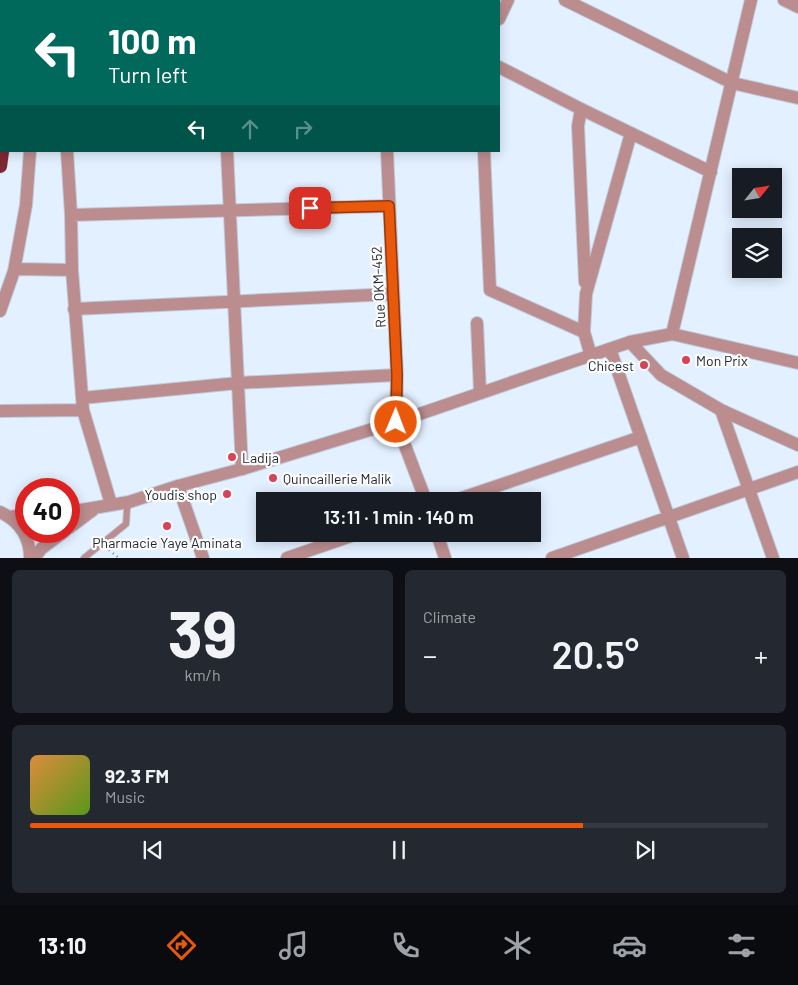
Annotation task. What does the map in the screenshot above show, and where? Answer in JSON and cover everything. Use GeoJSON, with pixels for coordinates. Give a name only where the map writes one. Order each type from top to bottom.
{"type":"FeatureCollection","features":[{"type":"Feature","properties":{"kind":"highway"},"geometry":{"type":"LineString","coordinates":[[0,166],[2,152]]}},
{"type":"Feature","properties":{"kind":"street"},"geometry":{"type":"LineString","coordinates":[[500,17],[508,0]]}},
{"type":"Feature","properties":{"kind":"street"},"geometry":{"type":"LineString","coordinates":[[565,0],[732,83],[798,98]]}},
{"type":"Feature","properties":{"kind":"street"},"geometry":{"type":"LineString","coordinates":[[672,334],[751,0]]}},
{"type":"Feature","properties":{"kind":"street"},"geometry":{"type":"LineString","coordinates":[[784,0],[798,7]]}},
{"type":"Feature","properties":{"kind":"street"},"geometry":{"type":"LineString","coordinates":[[500,68],[711,172]]}},
{"type":"Feature","properties":{"kind":"street"},"geometry":{"type":"LineString","coordinates":[[581,109],[578,126],[586,294],[584,332],[592,356]]}},
{"type":"Feature","properties":{"kind":"street"},"geometry":{"type":"LineString","coordinates":[[586,294],[631,133]]}},
{"type":"Feature","properties":{"kind":"street"},"geometry":{"type":"LineString","coordinates":[[0,311],[14,271],[26,205],[30,152]]}},
{"type":"Feature","properties":{"kind":"street"},"geometry":{"type":"LineString","coordinates":[[68,152],[74,309],[82,404],[112,504]]}},
{"type":"Feature","properties":{"kind":"street"},"geometry":{"type":"LineString","coordinates":[[227,152],[242,468]]}},
{"type":"Feature","properties":{"kind":"street","name":"Rue OKM-452"},"geometry":{"type":"LineString","coordinates":[[387,152],[397,375],[396,422]]}},
{"type":"Feature","properties":{"kind":"street"},"geometry":{"type":"LineString","coordinates":[[484,152],[490,290],[584,332]]}},
{"type":"Feature","properties":{"kind":"street"},"geometry":{"type":"LineString","coordinates":[[71,215],[389,206]]}},
{"type":"Feature","properties":{"kind":"street"},"geometry":{"type":"LineString","coordinates":[[14,271],[18,269],[72,270]]}},
{"type":"Feature","properties":{"kind":"street"},"geometry":{"type":"LineString","coordinates":[[74,309],[393,294]]}},
{"type":"Feature","properties":{"kind":"street"},"geometry":{"type":"LineString","coordinates":[[477,323],[480,394]]}},
{"type":"Feature","properties":{"kind":"street"},"geometry":{"type":"LineString","coordinates":[[80,510],[129,502],[396,422],[630,342],[672,334],[798,363]]}},
{"type":"Feature","properties":{"kind":"street"},"geometry":{"type":"LineString","coordinates":[[630,342],[660,375],[721,410],[798,445]]}},
{"type":"Feature","properties":{"kind":"street"},"geometry":{"type":"LineString","coordinates":[[610,349],[683,558]]}},
{"type":"Feature","properties":{"kind":"street"},"geometry":{"type":"LineString","coordinates":[[0,411],[82,404],[238,384],[397,375]]}},
{"type":"Feature","properties":{"kind":"street"},"geometry":{"type":"LineString","coordinates":[[721,410],[773,558]]}},
{"type":"Feature","properties":{"kind":"street"},"geometry":{"type":"LineString","coordinates":[[396,422],[423,492]]}},
{"type":"Feature","properties":{"kind":"street"},"geometry":{"type":"LineString","coordinates":[[479,492],[641,437]]}},
{"type":"Feature","properties":{"kind":"street"},"geometry":{"type":"LineString","coordinates":[[552,558],[798,472]]}},
{"type":"Feature","properties":{"kind":"street"},"geometry":{"type":"LineString","coordinates":[[178,486],[203,558]]}},
{"type":"Feature","properties":{"kind":"street"},"geometry":{"type":"LineString","coordinates":[[80,520],[95,508]]}},
{"type":"Feature","properties":{"kind":"street"},"geometry":{"type":"LineString","coordinates":[[5,514],[19,526],[26,537],[30,549],[30,558]]}},
{"type":"Feature","properties":{"kind":"street"},"geometry":{"type":"LineString","coordinates":[[287,558],[334,542]]}},
{"type":"Feature","properties":{"kind":"street"},"geometry":{"type":"LineString","coordinates":[[440,542],[445,558]]}},
{"type":"Feature","properties":{"kind":"street"},"geometry":{"type":"LineString","coordinates":[[34,558],[49,543]]}},
{"type":"Feature","properties":{"kind":"lane"},"geometry":{"type":"LineString","coordinates":[[84,558],[126,524],[129,502]]}},
{"type":"Feature","properties":{"kind":"place","name":"Mon Prix"},"geometry":{"type":"Point","coordinates":[686,360]}},
{"type":"Feature","properties":{"kind":"place","name":"Chicest"},"geometry":{"type":"Point","coordinates":[644,365]}},
{"type":"Feature","properties":{"kind":"place","name":"Ladija"},"geometry":{"type":"Point","coordinates":[232,457]}},
{"type":"Feature","properties":{"kind":"place","name":"Quincaillerie Malik"},"geometry":{"type":"Point","coordinates":[273,478]}},
{"type":"Feature","properties":{"kind":"place","name":"Youdis shop"},"geometry":{"type":"Point","coordinates":[227,494]}},
{"type":"Feature","properties":{"kind":"place","name":"Pharmacie Yaye Aminata"},"geometry":{"type":"Point","coordinates":[167,526]}},
{"type":"Feature","properties":{"kind":"route"},"geometry":{"type":"LineString","coordinates":[[310,208],[389,206],[397,375],[396,422]]}}]}
